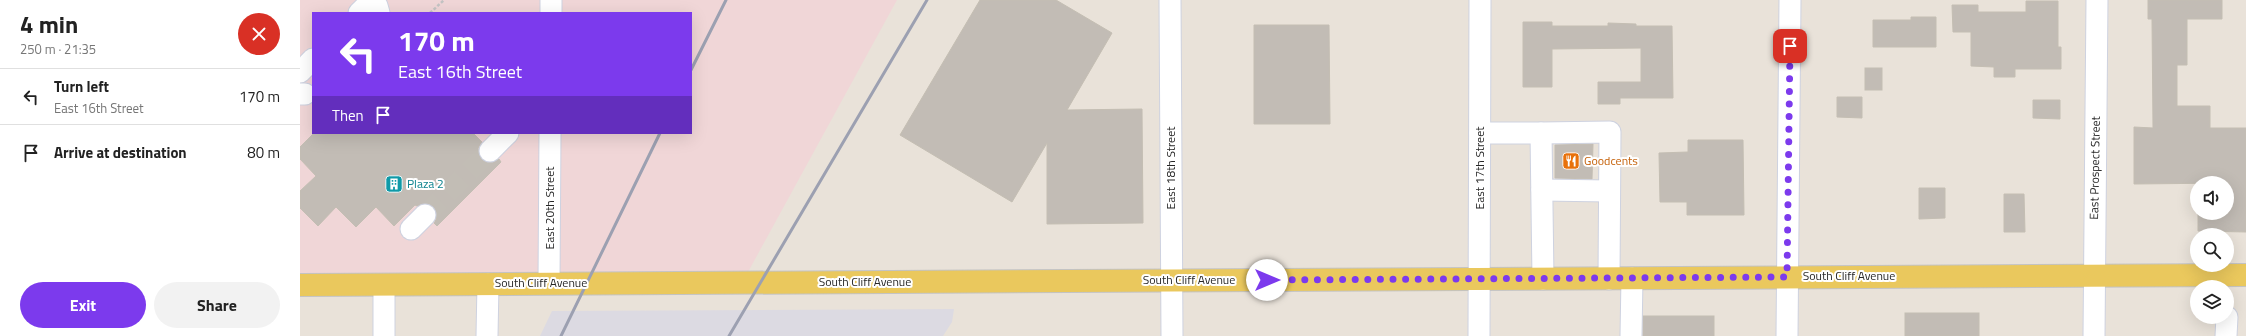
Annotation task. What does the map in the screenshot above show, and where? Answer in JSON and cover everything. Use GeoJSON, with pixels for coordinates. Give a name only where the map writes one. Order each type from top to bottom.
{"type":"FeatureCollection","features":[{"type":"Feature","properties":{"kind":"main road","name":"South Cliff Avenue"},"geometry":{"type":"LineString","coordinates":[[300,285],[1172,280],[1480,280],[2094,275],[2233,279]]}},
{"type":"Feature","properties":{"kind":"street"},"geometry":{"type":"LineString","coordinates":[[551,0],[551,12]]}},
{"type":"Feature","properties":{"kind":"street","name":"East 18th Street"},"geometry":{"type":"LineString","coordinates":[[1170,0],[1172,336]]}},
{"type":"Feature","properties":{"kind":"street","name":"East 17th Street"},"geometry":{"type":"LineString","coordinates":[[1479,336],[1480,0]]}},
{"type":"Feature","properties":{"kind":"street"},"geometry":{"type":"LineString","coordinates":[[1787,336],[1790,0]]}},
{"type":"Feature","properties":{"kind":"street","name":"East Prospect Street"},"geometry":{"type":"LineString","coordinates":[[2094,336],[2097,0]]}},
{"type":"Feature","properties":{"kind":"street"},"geometry":{"type":"LineString","coordinates":[[360,12],[367,5],[371,5],[377,6],[378,12]]}},
{"type":"Feature","properties":{"kind":"street"},"geometry":{"type":"LineString","coordinates":[[300,72],[312,60]]}},
{"type":"Feature","properties":{"kind":"street"},"geometry":{"type":"LineString","coordinates":[[1480,133],[1610,132],[1609,279]]}},
{"type":"Feature","properties":{"kind":"street"},"geometry":{"type":"LineString","coordinates":[[1541,133],[1543,279]]}},
{"type":"Feature","properties":{"kind":"street"},"geometry":{"type":"LineString","coordinates":[[490,151],[507,134]]}},
{"type":"Feature","properties":{"kind":"street","name":"East 20th Street"},"geometry":{"type":"LineString","coordinates":[[549,283],[550,134]]}},
{"type":"Feature","properties":{"kind":"street"},"geometry":{"type":"LineString","coordinates":[[1542,190],[1609,191]]}},
{"type":"Feature","properties":{"kind":"street"},"geometry":{"type":"LineString","coordinates":[[1631,336],[1632,278]]}},
{"type":"Feature","properties":{"kind":"street"},"geometry":{"type":"LineString","coordinates":[[384,284],[384,336]]}},
{"type":"Feature","properties":{"kind":"street"},"geometry":{"type":"LineString","coordinates":[[487,336],[488,284]]}},
{"type":"Feature","properties":{"kind":"street"},"geometry":{"type":"LineString","coordinates":[[2226,336],[2227,324]]}},
{"type":"Feature","properties":{"kind":"path"},"geometry":{"type":"LineString","coordinates":[[431,12],[444,0]]}},
{"type":"Feature","properties":{"kind":"shaded area"},"geometry":{"type":"Polygon","coordinates":[[[300,0],[897,0],[742,283],[300,285],[300,0]]]}},
{"type":"Feature","properties":{"kind":"shaded area"},"geometry":{"type":"Polygon","coordinates":[[[954,309],[952,322],[943,336],[540,336],[552,311],[954,309]]]}},
{"type":"Feature","properties":{"kind":"building"},"geometry":{"type":"Polygon","coordinates":[[[980,0],[1056,0],[1112,33],[1067,110],[1142,109],[1143,223],[1047,224],[1047,143],[1012,202],[900,135],[980,0]]]}},
{"type":"Feature","properties":{"kind":"building"},"geometry":{"type":"Polygon","coordinates":[[[2148,0],[2222,0],[2222,19],[2187,19],[2187,65],[2177,65],[2177,106],[2210,106],[2210,128],[2246,128],[2246,232],[2234,232],[2234,228],[2198,228],[2198,220],[2234,220],[2234,176],[2190,176],[2190,183],[2134,184],[2134,127],[2153,128],[2152,19],[2148,19],[2148,0]]]}},
{"type":"Feature","properties":{"kind":"building"},"geometry":{"type":"Polygon","coordinates":[[[2026,1],[2058,1],[2058,47],[2061,47],[2061,69],[2015,69],[2015,77],[1994,77],[1994,67],[1971,66],[1971,32],[1953,32],[1952,5],[1978,5],[1978,12],[2026,12],[2026,1]]]}},
{"type":"Feature","properties":{"kind":"building"},"geometry":{"type":"Polygon","coordinates":[[[1911,17],[1936,17],[1936,47],[1873,47],[1873,20],[1911,20],[1911,17]]]}},
{"type":"Feature","properties":{"kind":"building"},"geometry":{"type":"Polygon","coordinates":[[[1523,22],[1552,22],[1552,26],[1608,26],[1608,23],[1636,24],[1636,26],[1672,26],[1673,98],[1620,98],[1620,104],[1598,104],[1598,82],[1641,82],[1641,48],[1552,49],[1552,87],[1523,87],[1523,22]]]}},
{"type":"Feature","properties":{"kind":"building"},"geometry":{"type":"Polygon","coordinates":[[[1254,25],[1329,25],[1330,124],[1254,124],[1254,25]]]}},
{"type":"Feature","properties":{"kind":"building"},"geometry":{"type":"Polygon","coordinates":[[[1865,68],[1882,68],[1882,90],[1865,90],[1865,68]]]}},
{"type":"Feature","properties":{"kind":"building"},"geometry":{"type":"Polygon","coordinates":[[[1837,97],[1862,97],[1862,118],[1837,117],[1837,97]]]}},
{"type":"Feature","properties":{"kind":"building"},"geometry":{"type":"Polygon","coordinates":[[[2033,100],[2060,100],[2060,119],[2033,118],[2033,100]]]}},
{"type":"Feature","properties":{"kind":"building","name":"Plaza 2"},"geometry":{"type":"Polygon","coordinates":[[[313,134],[474,134],[482,142],[478,148],[481,159],[487,163],[499,159],[501,162],[437,226],[434,223],[437,218],[436,212],[433,206],[428,203],[417,206],[415,205],[394,226],[376,207],[356,227],[336,207],[318,226],[300,208],[300,191],[316,176],[300,159],[300,147],[313,134]]]}},
{"type":"Feature","properties":{"kind":"building"},"geometry":{"type":"Polygon","coordinates":[[[1688,140],[1743,140],[1744,215],[1687,215],[1687,202],[1660,202],[1659,153],[1688,152],[1688,140]]]}},
{"type":"Feature","properties":{"kind":"building"},"geometry":{"type":"Polygon","coordinates":[[[1593,144],[1592,179],[1555,178],[1555,145],[1593,144]]]}},
{"type":"Feature","properties":{"kind":"building"},"geometry":{"type":"Polygon","coordinates":[[[1919,188],[1945,188],[1945,218],[1919,219],[1919,188]]]}},
{"type":"Feature","properties":{"kind":"building"},"geometry":{"type":"Polygon","coordinates":[[[2004,194],[2024,194],[2025,232],[2004,232],[2004,194]]]}},
{"type":"Feature","properties":{"kind":"building"},"geometry":{"type":"Polygon","coordinates":[[[1905,313],[1979,313],[1979,336],[1905,336],[1905,313]]]}},
{"type":"Feature","properties":{"kind":"building"},"geometry":{"type":"Polygon","coordinates":[[[1643,316],[1714,316],[1714,336],[1643,336],[1643,316]]]}},
{"type":"Feature","properties":{"kind":"tunnel"},"geometry":{"type":"LineString","coordinates":[[425,215],[490,151]]}},
{"type":"Feature","properties":{"kind":"railway"},"geometry":{"type":"LineString","coordinates":[[692,68],[726,0]]}},
{"type":"Feature","properties":{"kind":"railway"},"geometry":{"type":"LineString","coordinates":[[729,336],[927,0]]}},
{"type":"Feature","properties":{"kind":"railway"},"geometry":{"type":"LineString","coordinates":[[561,336],[660,134]]}},
{"type":"Feature","properties":{"kind":"place","name":"Goodcents"},"geometry":{"type":"Point","coordinates":[1571,161]}},
{"type":"Feature","properties":{"kind":"place","name":"Plaza 2"},"geometry":{"type":"Point","coordinates":[394,184]}},
{"type":"Feature","properties":{"kind":"route"},"geometry":{"type":"LineString","coordinates":[[1267,280],[1480,280],[1787,277],[1790,46]]}}]}
